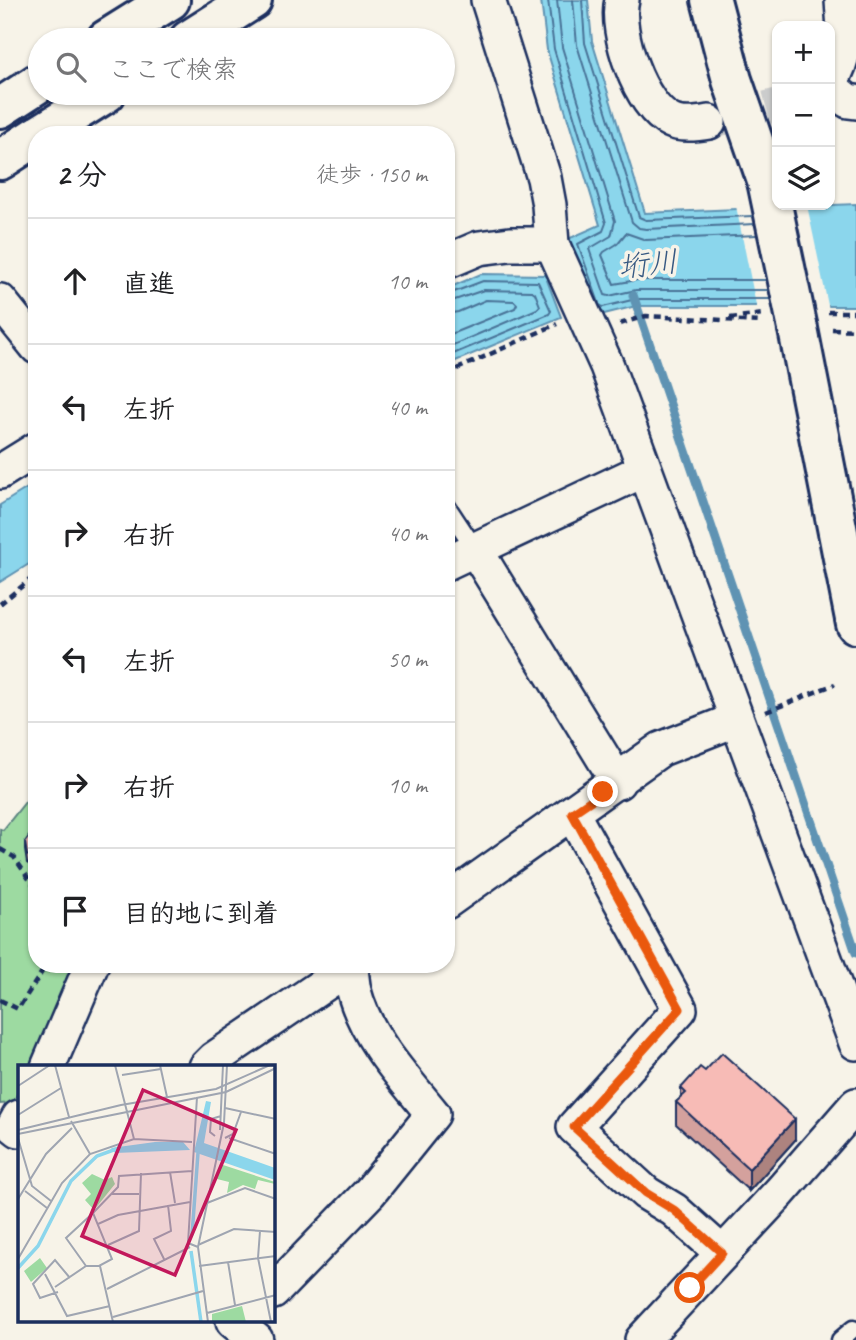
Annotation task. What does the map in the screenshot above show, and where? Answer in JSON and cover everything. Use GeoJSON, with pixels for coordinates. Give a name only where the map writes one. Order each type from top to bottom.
{"type":"FeatureCollection","features":[{"type":"Feature","properties":{"kind":"street"},"geometry":{"type":"LineString","coordinates":[[125,28],[170,0]]}},
{"type":"Feature","properties":{"kind":"street"},"geometry":{"type":"LineString","coordinates":[[208,28],[253,0]]}},
{"type":"Feature","properties":{"kind":"street"},"geometry":{"type":"LineString","coordinates":[[488,0],[544,178],[552,244],[607,366],[645,470],[750,716],[856,1043]]}},
{"type":"Feature","properties":{"kind":"street"},"geometry":{"type":"LineString","coordinates":[[622,0],[625,40],[631,64],[655,110],[672,122],[709,122]]}},
{"type":"Feature","properties":{"kind":"street"},"geometry":{"type":"LineString","coordinates":[[711,0],[732,80],[767,181],[809,329],[856,624]]}},
{"type":"Feature","properties":{"kind":"street"},"geometry":{"type":"LineString","coordinates":[[739,0],[767,181]]}},
{"type":"Feature","properties":{"kind":"street"},"geometry":{"type":"LineString","coordinates":[[831,84],[841,64],[845,42],[842,0]]}},
{"type":"Feature","properties":{"kind":"street"},"geometry":{"type":"LineString","coordinates":[[835,89],[848,101],[856,102]]}},
{"type":"Feature","properties":{"kind":"street"},"geometry":{"type":"LineString","coordinates":[[0,108],[28,90]]}},
{"type":"Feature","properties":{"kind":"street"},"geometry":{"type":"LineString","coordinates":[[54,126],[87,105]]}},
{"type":"Feature","properties":{"kind":"street"},"geometry":{"type":"LineString","coordinates":[[0,160],[28,142]]}},
{"type":"Feature","properties":{"kind":"street"},"geometry":{"type":"LineString","coordinates":[[455,258],[479,248],[510,244],[552,244]]}},
{"type":"Feature","properties":{"kind":"street"},"geometry":{"type":"LineString","coordinates":[[0,301],[28,336]]}},
{"type":"Feature","properties":{"kind":"street"},"geometry":{"type":"LineString","coordinates":[[0,472],[28,455]]}},
{"type":"Feature","properties":{"kind":"street"},"geometry":{"type":"LineString","coordinates":[[618,782],[460,556],[645,470]]}},
{"type":"Feature","properties":{"kind":"street"},"geometry":{"type":"LineString","coordinates":[[455,896],[661,749],[750,716]]}},
{"type":"Feature","properties":{"kind":"street"},"geometry":{"type":"LineString","coordinates":[[572,813],[680,1009],[574,1127],[646,1193],[674,1210],[722,1253]]}},
{"type":"Feature","properties":{"kind":"street"},"geometry":{"type":"LineString","coordinates":[[49,1065],[88,973]]}},
{"type":"Feature","properties":{"kind":"street"},"geometry":{"type":"LineString","coordinates":[[208,1065],[339,973]]}},
{"type":"Feature","properties":{"kind":"street"},"geometry":{"type":"LineString","coordinates":[[275,1290],[370,1192],[433,1114],[403,1077],[367,1024],[354,992],[352,973]]}},
{"type":"Feature","properties":{"kind":"street"},"geometry":{"type":"LineString","coordinates":[[642,1340],[856,1105]]}},
{"type":"Feature","properties":{"kind":"lane"},"geometry":{"type":"LineString","coordinates":[[455,538],[460,556]]}},
{"type":"Feature","properties":{"kind":"lane"},"geometry":{"type":"LineString","coordinates":[[839,1340],[853,1329]]}},
{"type":"Feature","properties":{"kind":"path"},"geometry":{"type":"LineString","coordinates":[[844,312],[856,312]]}},
{"type":"Feature","properties":{"kind":"path"},"geometry":{"type":"LineString","coordinates":[[455,370],[583,313]]}},
{"type":"Feature","properties":{"kind":"path"},"geometry":{"type":"LineString","coordinates":[[722,320],[750,314]]}},
{"type":"Feature","properties":{"kind":"path"},"geometry":{"type":"LineString","coordinates":[[627,322],[646,316],[761,322]]}},
{"type":"Feature","properties":{"kind":"path"},"geometry":{"type":"LineString","coordinates":[[809,329],[856,330]]}},
{"type":"Feature","properties":{"kind":"path"},"geometry":{"type":"LineString","coordinates":[[0,604],[28,581]]}},
{"type":"Feature","properties":{"kind":"path"},"geometry":{"type":"LineString","coordinates":[[750,716],[835,684]]}},
{"type":"Feature","properties":{"kind":"path"},"geometry":{"type":"LineString","coordinates":[[0,849],[14,857],[28,878]]}},
{"type":"Feature","properties":{"kind":"path"},"geometry":{"type":"LineString","coordinates":[[0,1000],[18,1009],[41,973]]}},
{"type":"Feature","properties":{"kind":"green space"},"geometry":{"type":"Polygon","coordinates":[[[28,798],[28,973],[73,973],[31,1065],[18,1065],[18,1092],[13,1103],[0,1104],[0,829],[3,830],[28,798]]]}},
{"type":"Feature","properties":{"kind":"water","name":"垳川"},"geometry":{"type":"Polygon","coordinates":[[[541,0],[588,0],[592,41],[645,213],[772,208],[772,210],[835,210],[835,205],[856,204],[856,306],[636,306],[596,316],[568,239],[600,225],[547,50],[541,0]]]}},
{"type":"Feature","properties":{"kind":"water"},"geometry":{"type":"Polygon","coordinates":[[[481,274],[545,275],[561,317],[455,361],[455,285],[481,274]]]}},
{"type":"Feature","properties":{"kind":"water"},"geometry":{"type":"Polygon","coordinates":[[[28,488],[28,565],[0,582],[0,505],[28,488]]]}},
{"type":"Feature","properties":{"kind":"pier"},"geometry":{"type":"Polygon","coordinates":[[[772,204],[772,210],[808,210],[829,310],[757,310],[736,206],[772,204]]]}},
{"type":"Feature","properties":{"kind":"building"},"geometry":{"type":"Polygon","coordinates":[[[28,838],[28,856],[27,855],[25,842],[28,838]]]}},
{"type":"Feature","properties":{"kind":"building"},"geometry":{"type":"Polygon","coordinates":[[[722,1053],[795,1119],[749,1169],[676,1102],[686,1093],[681,1088],[700,1067],[705,1071],[722,1053]]]}},
{"type":"Feature","properties":{"kind":"waterway","name":"垳川"},"geometry":{"type":"LineString","coordinates":[[633,295],[856,953]]}},
{"type":"Feature","properties":{"kind":"tunnel"},"geometry":{"type":"LineString","coordinates":[[718,120],[772,106]]}},
{"type":"Feature","properties":{"kind":"route"},"geometry":{"type":"LineString","coordinates":[[603,792],[572,813],[680,1009],[574,1127],[646,1193],[674,1210],[722,1253],[690,1288]]}}]}
